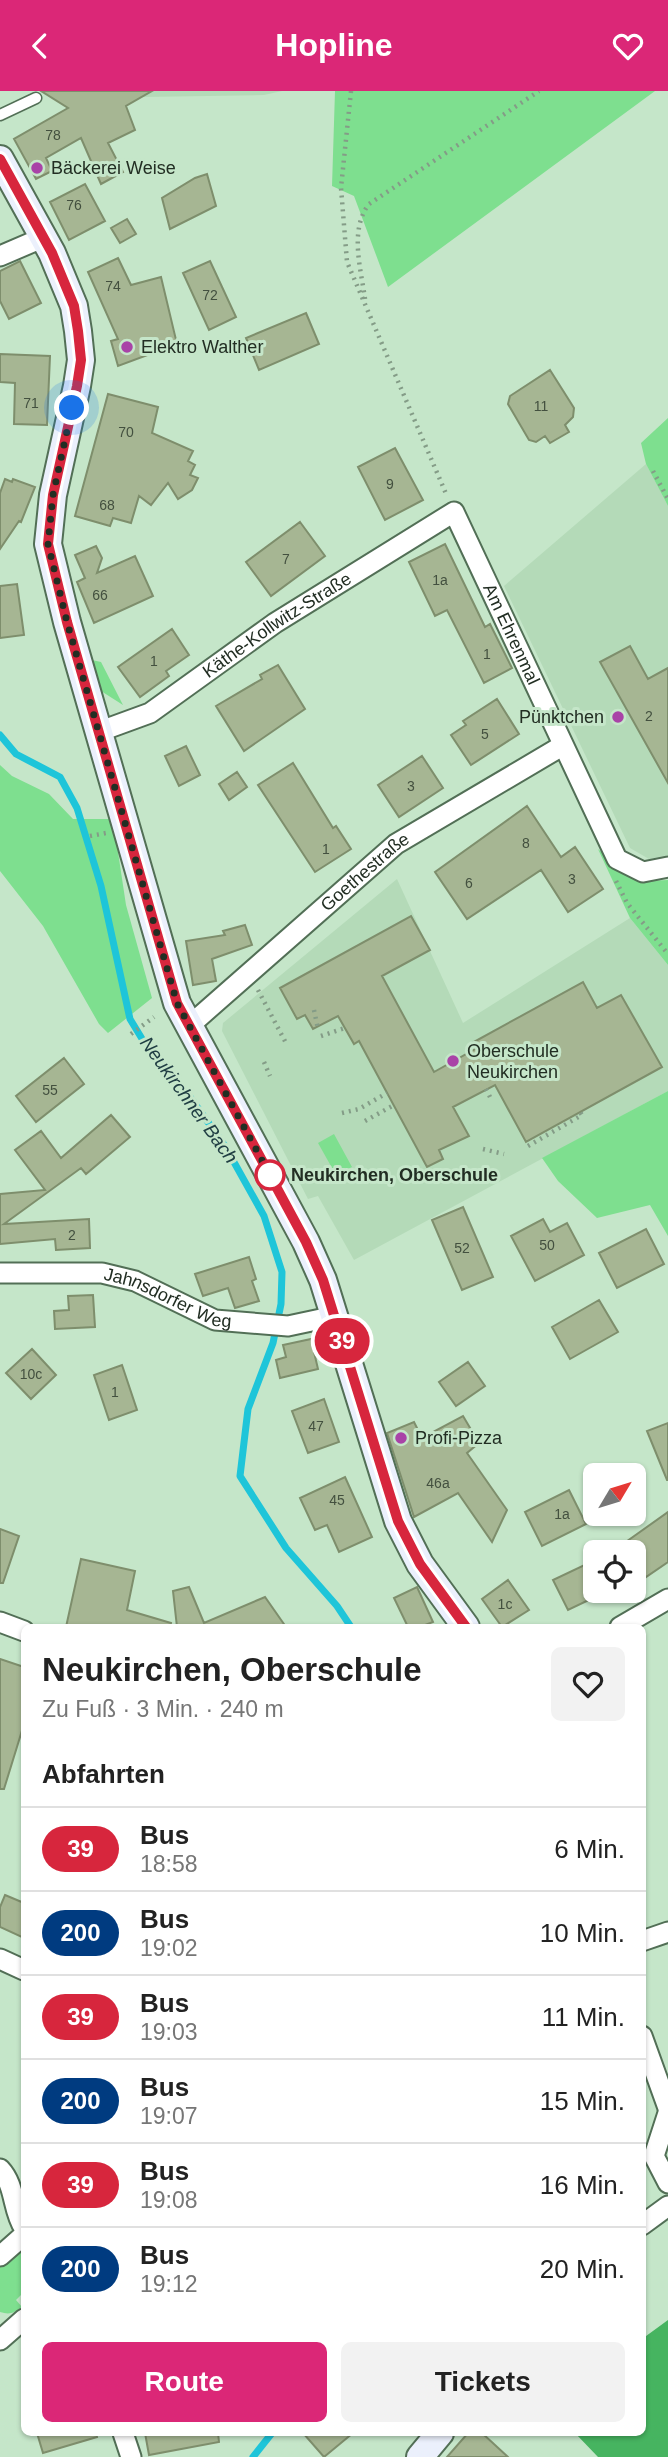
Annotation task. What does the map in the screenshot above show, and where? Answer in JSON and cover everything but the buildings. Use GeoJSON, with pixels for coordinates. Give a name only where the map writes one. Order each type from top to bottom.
{"type":"FeatureCollection","features":[{"type":"Feature","properties":{"kind":"main road"},"geometry":{"type":"LineString","coordinates":[[0,159],[52,253],[74,306],[81,360],[53,495],[48,544],[98,732],[170,982],[189,1026],[306,1242],[335,1316],[398,1521],[420,1564],[464,1624]]}},
{"type":"Feature","properties":{"kind":"main road"},"geometry":{"type":"LineString","coordinates":[[421,2457],[438,2436]]}},
{"type":"Feature","properties":{"kind":"street"},"geometry":{"type":"LineString","coordinates":[[0,256],[42,238]]}},
{"type":"Feature","properties":{"kind":"street","name":"Käthe-Kollwitz-Straße"},"geometry":{"type":"LineString","coordinates":[[98,732],[150,713],[275,624],[454,512]]}},
{"type":"Feature","properties":{"kind":"street","name":"Am Ehrenmal"},"geometry":{"type":"LineString","coordinates":[[454,512],[617,859]]}},
{"type":"Feature","properties":{"kind":"street","name":"Goethestraße"},"geometry":{"type":"LineString","coordinates":[[189,1026],[396,844],[562,746]]}},
{"type":"Feature","properties":{"kind":"street"},"geometry":{"type":"LineString","coordinates":[[617,859],[643,872],[668,867]]}},
{"type":"Feature","properties":{"kind":"street","name":"Jahnsdorfer Weg"},"geometry":{"type":"LineString","coordinates":[[0,1273],[102,1273],[135,1281],[215,1320],[288,1326],[335,1316]]}},
{"type":"Feature","properties":{"kind":"street"},"geometry":{"type":"LineString","coordinates":[[625,1624],[668,1599]]}},
{"type":"Feature","properties":{"kind":"street"},"geometry":{"type":"LineString","coordinates":[[0,1622],[21,1630]]}},
{"type":"Feature","properties":{"kind":"street"},"geometry":{"type":"LineString","coordinates":[[646,1940],[668,1932]]}},
{"type":"Feature","properties":{"kind":"street"},"geometry":{"type":"LineString","coordinates":[[0,1959],[21,1969]]}},
{"type":"Feature","properties":{"kind":"street"},"geometry":{"type":"LineString","coordinates":[[646,2047],[668,2108]]}},
{"type":"Feature","properties":{"kind":"street"},"geometry":{"type":"LineString","coordinates":[[668,2113],[654,2156],[668,2183]]}},
{"type":"Feature","properties":{"kind":"street"},"geometry":{"type":"LineString","coordinates":[[0,2169],[14,2193],[21,2223]]}},
{"type":"Feature","properties":{"kind":"street"},"geometry":{"type":"LineString","coordinates":[[646,2222],[668,2206]]}},
{"type":"Feature","properties":{"kind":"street"},"geometry":{"type":"LineString","coordinates":[[0,2256],[21,2238]]}},
{"type":"Feature","properties":{"kind":"street"},"geometry":{"type":"LineString","coordinates":[[2,2335],[21,2321]]}},
{"type":"Feature","properties":{"kind":"street"},"geometry":{"type":"LineString","coordinates":[[124,2436],[131,2457]]}},
{"type":"Feature","properties":{"kind":"lane"},"geometry":{"type":"LineString","coordinates":[[0,115],[36,98]]}},
{"type":"Feature","properties":{"kind":"path"},"geometry":{"type":"LineString","coordinates":[[351,91],[341,188],[347,262],[454,512]]}},
{"type":"Feature","properties":{"kind":"path"},"geometry":{"type":"LineString","coordinates":[[366,307],[358,236],[360,215],[369,204],[539,91]]}},
{"type":"Feature","properties":{"kind":"path"},"geometry":{"type":"LineString","coordinates":[[653,471],[668,499]]}},
{"type":"Feature","properties":{"kind":"path"},"geometry":{"type":"LineString","coordinates":[[617,859],[610,869],[627,903],[668,954]]}},
{"type":"Feature","properties":{"kind":"path"},"geometry":{"type":"LineString","coordinates":[[248,975],[287,1045]]}},
{"type":"Feature","properties":{"kind":"path"},"geometry":{"type":"LineString","coordinates":[[314,1010],[318,1029]]}},
{"type":"Feature","properties":{"kind":"path"},"geometry":{"type":"LineString","coordinates":[[131,1034],[154,1017]]}},
{"type":"Feature","properties":{"kind":"path"},"geometry":{"type":"LineString","coordinates":[[321,1036],[345,1028]]}},
{"type":"Feature","properties":{"kind":"path"},"geometry":{"type":"LineString","coordinates":[[264,1062],[270,1076]]}},
{"type":"Feature","properties":{"kind":"path"},"geometry":{"type":"LineString","coordinates":[[486,1090],[490,1097]]}},
{"type":"Feature","properties":{"kind":"path"},"geometry":{"type":"LineString","coordinates":[[342,1113],[359,1109],[387,1093]]}},
{"type":"Feature","properties":{"kind":"path"},"geometry":{"type":"LineString","coordinates":[[365,1121],[394,1105]]}},
{"type":"Feature","properties":{"kind":"path"},"geometry":{"type":"LineString","coordinates":[[528,1146],[582,1115],[579,1112]]}},
{"type":"Feature","properties":{"kind":"path"},"geometry":{"type":"LineString","coordinates":[[483,1149],[504,1154]]}},
{"type":"Feature","properties":{"kind":"shaded area"},"geometry":{"type":"Polygon","coordinates":[[[143,91],[282,91],[264,95],[143,97],[143,91]]]}},
{"type":"Feature","properties":{"kind":"shaded area","name":"Pünktchen"},"geometry":{"type":"Polygon","coordinates":[[[646,464],[668,506],[668,855],[649,859],[630,848],[504,586],[646,464]]]}},
{"type":"Feature","properties":{"kind":"shaded area","name":"Oberschule Neukirchen"},"geometry":{"type":"Polygon","coordinates":[[[397,879],[463,1023],[630,918],[668,965],[668,1091],[354,1260],[318,1196],[308,1199],[222,1031],[223,1023],[397,879]]]}},
{"type":"Feature","properties":{"kind":"green space"},"geometry":{"type":"Polygon","coordinates":[[[335,91],[655,91],[388,287],[354,196],[332,186],[335,91]]]}},
{"type":"Feature","properties":{"kind":"green space"},"geometry":{"type":"Polygon","coordinates":[[[668,418],[668,506],[646,464],[641,443],[668,418]]]}},
{"type":"Feature","properties":{"kind":"green space"},"geometry":{"type":"Polygon","coordinates":[[[92,660],[101,662],[123,705],[101,691],[92,660]]]}},
{"type":"Feature","properties":{"kind":"green space"},"geometry":{"type":"Polygon","coordinates":[[[0,765],[12,776],[49,794],[73,819],[113,819],[126,905],[152,998],[108,1033],[99,1024],[43,926],[0,871],[0,765]]]}},
{"type":"Feature","properties":{"kind":"green space"},"geometry":{"type":"Polygon","coordinates":[[[598,849],[629,874],[646,880],[668,880],[668,965],[630,918],[598,849]]]}},
{"type":"Feature","properties":{"kind":"green space"},"geometry":{"type":"Polygon","coordinates":[[[668,1091],[668,1236],[650,1205],[597,1218],[558,1181],[542,1158],[668,1091]]]}},
{"type":"Feature","properties":{"kind":"green space"},"geometry":{"type":"Polygon","coordinates":[[[334,1134],[352,1167],[336,1175],[318,1143],[334,1134]]]}},
{"type":"Feature","properties":{"kind":"green space"},"geometry":{"type":"Polygon","coordinates":[[[21,2248],[21,2295],[16,2300],[21,2308],[12,2313],[0,2312],[0,2266],[21,2248]]]}},
{"type":"Feature","properties":{"kind":"green space"},"geometry":{"type":"Polygon","coordinates":[[[668,2320],[668,2457],[598,2457],[578,2436],[646,2436],[646,2336],[668,2320]]]}},
{"type":"Feature","properties":{"kind":"waterway","name":"Neukirchner Bach"},"geometry":{"type":"LineString","coordinates":[[0,735],[16,754],[60,777],[77,808],[101,886],[130,1019],[147,1047],[190,1097],[225,1146],[264,1216],[282,1272],[281,1304],[273,1343],[248,1409],[240,1476],[286,1548],[337,1606],[349,1624]]}},
{"type":"Feature","properties":{"kind":"waterway","name":"Neukirchner Bach"},"geometry":{"type":"LineString","coordinates":[[253,2457],[270,2436]]}},
{"type":"Feature","properties":{"kind":"bus line","name":"39"},"geometry":{"type":"LineString","coordinates":[[0,159],[52,253],[74,306],[81,360],[53,495],[48,544],[67,622],[177,1003],[306,1242],[335,1316],[352,1379],[398,1521],[420,1564],[464,1624]]}},
{"type":"Feature","properties":{"kind":"place","name":"Bäckerei Weise"},"geometry":{"type":"Point","coordinates":[37,168]}},
{"type":"Feature","properties":{"kind":"place","name":"Elektro Walther"},"geometry":{"type":"Point","coordinates":[127,347]}},
{"type":"Feature","properties":{"kind":"place","name":"Pünktchen"},"geometry":{"type":"Point","coordinates":[618,717]}},
{"type":"Feature","properties":{"kind":"place","name":"Oberschule Neukirchen"},"geometry":{"type":"Point","coordinates":[453,1061]}},
{"type":"Feature","properties":{"kind":"place","name":"Neukirchen, Oberschule"},"geometry":{"type":"Point","coordinates":[270,1175]}},
{"type":"Feature","properties":{"kind":"place","name":"Profi-Pizza"},"geometry":{"type":"Point","coordinates":[401,1438]}},
{"type":"Feature","properties":{"kind":"route"},"geometry":{"type":"LineString","coordinates":[[72,408],[53,495],[48,544],[67,622],[177,1003],[270,1175]]}}]}
